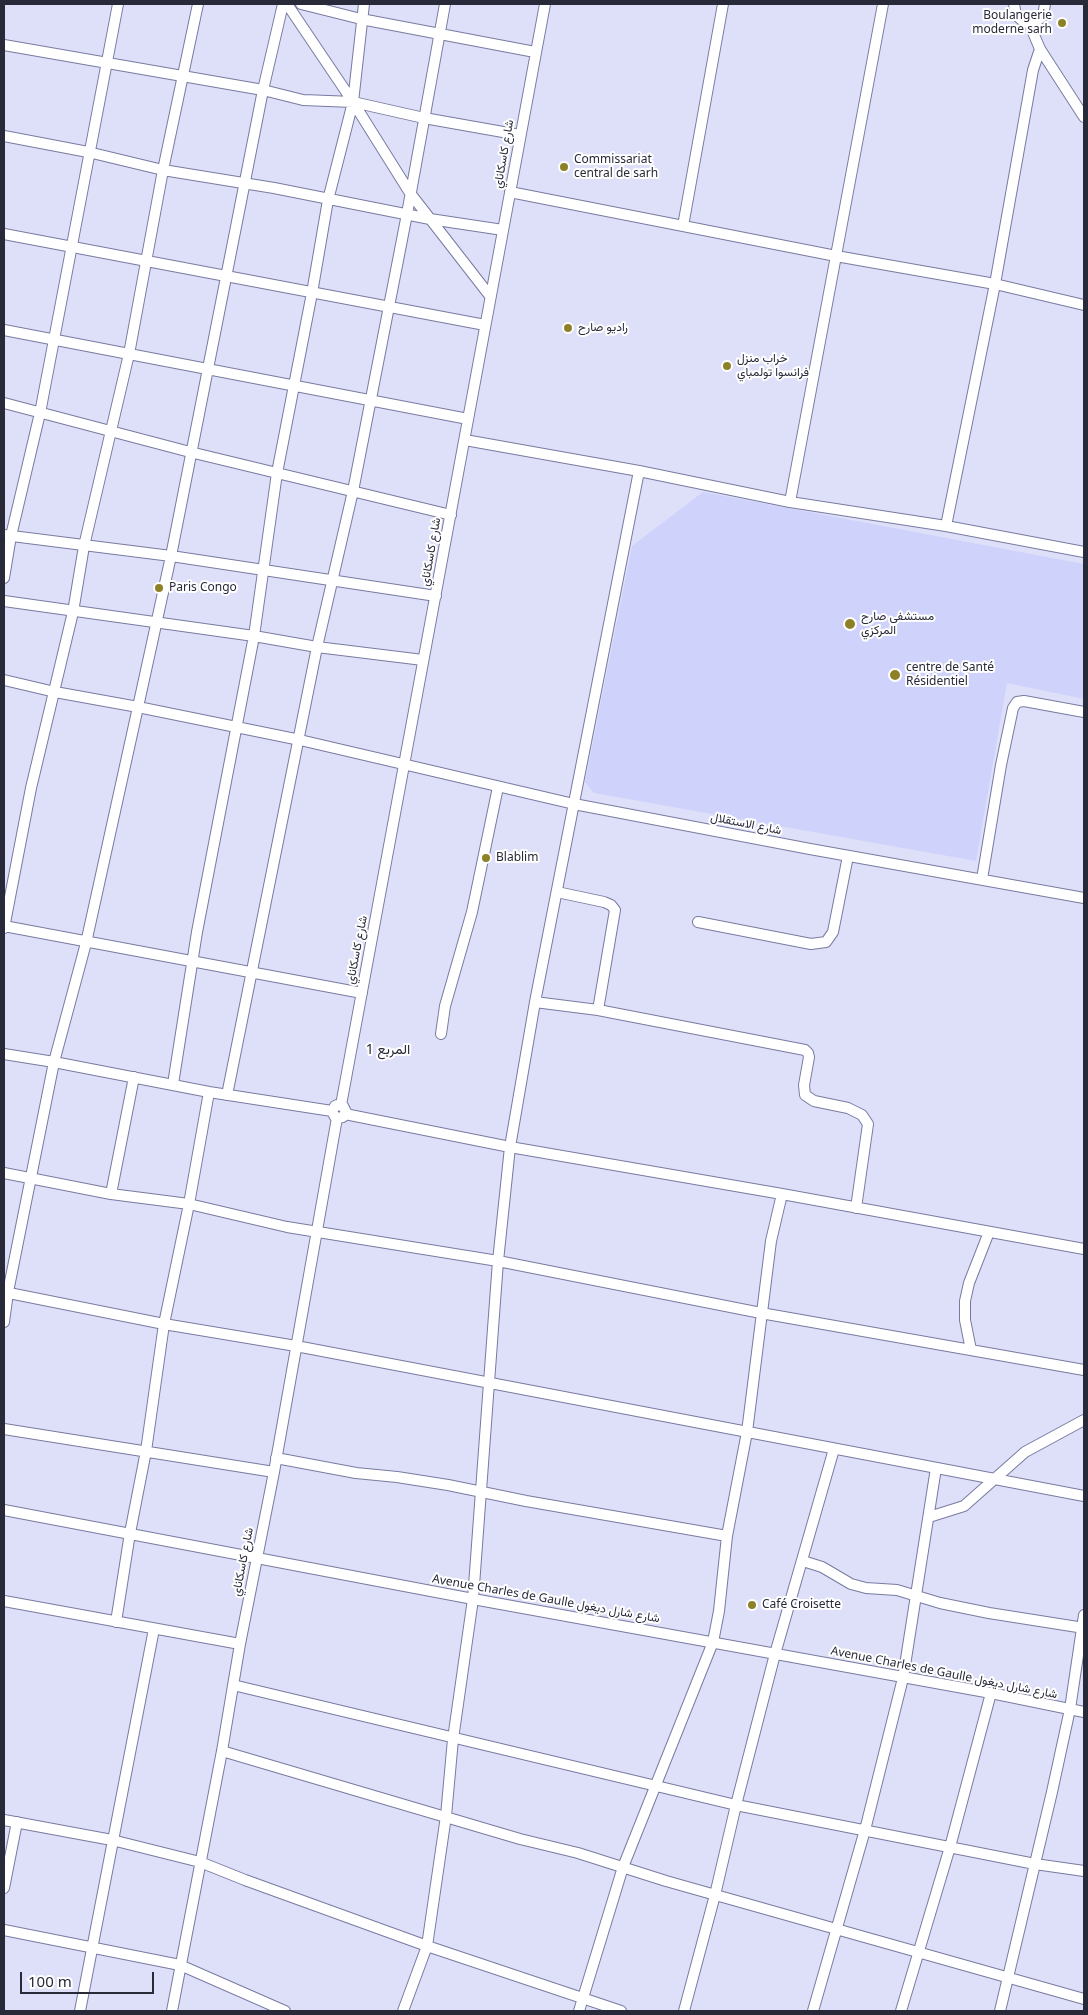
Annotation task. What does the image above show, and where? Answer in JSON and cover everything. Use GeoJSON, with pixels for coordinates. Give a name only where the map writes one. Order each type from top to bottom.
{"type":"FeatureCollection","features":[{"type":"Feature","properties":{"kind":"street"},"geometry":{"type":"LineString","coordinates":[[4,578],[8,535],[40,413],[88,152],[118,4]]}},
{"type":"Feature","properties":{"kind":"street"},"geometry":{"type":"LineString","coordinates":[[198,4],[163,170],[129,354],[84,546],[72,612],[32,788],[4,927],[362,993]]}},
{"type":"Feature","properties":{"kind":"street"},"geometry":{"type":"LineString","coordinates":[[4,1322],[6,1292],[54,1062],[86,942],[171,556],[262,90],[283,4]]}},
{"type":"Feature","properties":{"kind":"street"},"geometry":{"type":"LineString","coordinates":[[287,4],[353,102],[410,193],[490,296]]}},
{"type":"Feature","properties":{"kind":"street"},"geometry":{"type":"LineString","coordinates":[[301,4],[361,19],[536,52]]}},
{"type":"Feature","properties":{"kind":"street"},"geometry":{"type":"LineString","coordinates":[[173,1084],[235,728],[254,636],[276,472],[312,293],[328,200],[353,102],[364,4]]}},
{"type":"Feature","properties":{"kind":"street"},"geometry":{"type":"LineString","coordinates":[[227,1095],[300,740],[317,647],[353,491],[407,214],[438,34],[445,4]]}},
{"type":"Feature","properties":{"kind":"street","name":"شارع كاسكاناي"},"geometry":{"type":"LineString","coordinates":[[172,2011],[318,1232],[338,1115],[334,1106],[340,1105],[362,993],[545,4]]}},
{"type":"Feature","properties":{"kind":"street"},"geometry":{"type":"LineString","coordinates":[[683,226],[723,4]]}},
{"type":"Feature","properties":{"kind":"street"},"geometry":{"type":"LineString","coordinates":[[790,502],[883,4]]}},
{"type":"Feature","properties":{"kind":"street"},"geometry":{"type":"LineString","coordinates":[[1014,4],[1019,20],[1029,23],[1037,21],[1043,16],[1045,4]]}},
{"type":"Feature","properties":{"kind":"street"},"geometry":{"type":"LineString","coordinates":[[1029,23],[1040,49],[1084,117]]}},
{"type":"Feature","properties":{"kind":"street"},"geometry":{"type":"LineString","coordinates":[[4,45],[262,90],[303,100],[353,102],[424,118],[520,135]]}},
{"type":"Feature","properties":{"kind":"street"},"geometry":{"type":"LineString","coordinates":[[946,526],[995,284],[1033,70],[1040,49]]}},
{"type":"Feature","properties":{"kind":"street"},"geometry":{"type":"LineString","coordinates":[[4,136],[88,152],[163,170],[430,219],[503,230]]}},
{"type":"Feature","properties":{"kind":"street"},"geometry":{"type":"LineString","coordinates":[[510,192],[836,256],[995,284],[1084,305]]}},
{"type":"Feature","properties":{"kind":"street"},"geometry":{"type":"LineString","coordinates":[[4,234],[485,325]]}},
{"type":"Feature","properties":{"kind":"street"},"geometry":{"type":"LineString","coordinates":[[4,330],[54,338],[468,419]]}},
{"type":"Feature","properties":{"kind":"street"},"geometry":{"type":"LineString","coordinates":[[4,403],[190,452],[450,515]]}},
{"type":"Feature","properties":{"kind":"street"},"geometry":{"type":"LineString","coordinates":[[465,440],[639,471],[790,502],[946,526],[1084,552]]}},
{"type":"Feature","properties":{"kind":"street"},"geometry":{"type":"LineString","coordinates":[[403,2011],[427,1946],[446,1816],[454,1739],[473,1599],[488,1383],[510,1147],[535,1002],[639,471]]}},
{"type":"Feature","properties":{"kind":"street"},"geometry":{"type":"LineString","coordinates":[[8,535],[171,556],[436,596]]}},
{"type":"Feature","properties":{"kind":"street"},"geometry":{"type":"LineString","coordinates":[[4,602],[254,636],[317,647],[423,660]]}},
{"type":"Feature","properties":{"kind":"street","name":"شارع الاستقلال"},"geometry":{"type":"LineString","coordinates":[[4,680],[55,692],[138,706],[235,728],[300,740],[404,766],[574,804],[1084,898]]}},
{"type":"Feature","properties":{"kind":"street"},"geometry":{"type":"LineString","coordinates":[[982,879],[1001,765],[1013,708],[1017,702],[1024,701],[1084,712]]}},
{"type":"Feature","properties":{"kind":"street"},"geometry":{"type":"LineString","coordinates":[[441,1034],[445,1006],[472,912],[498,787]]}},
{"type":"Feature","properties":{"kind":"street"},"geometry":{"type":"LineString","coordinates":[[698,922],[811,944],[826,942],[834,932],[848,856]]}},
{"type":"Feature","properties":{"kind":"street"},"geometry":{"type":"LineString","coordinates":[[557,892],[604,902],[611,905],[615,910],[598,1010]]}},
{"type":"Feature","properties":{"kind":"street"},"geometry":{"type":"LineString","coordinates":[[535,1002],[598,1010],[805,1050],[808,1052],[804,1085],[805,1095],[814,1101],[848,1108],[862,1115],[868,1124],[856,1208]]}},
{"type":"Feature","properties":{"kind":"street"},"geometry":{"type":"LineString","coordinates":[[4,1054],[510,1147],[1084,1249]]}},
{"type":"Feature","properties":{"kind":"street"},"geometry":{"type":"LineString","coordinates":[[112,1194],[134,1077]]}},
{"type":"Feature","properties":{"kind":"street"},"geometry":{"type":"LineString","coordinates":[[116,1622],[146,1451],[164,1324],[189,1204],[209,1092]]}},
{"type":"Feature","properties":{"kind":"street"},"geometry":{"type":"LineString","coordinates":[[4,1173],[112,1194],[189,1204],[287,1227],[498,1261],[761,1313],[1084,1370]]}},
{"type":"Feature","properties":{"kind":"street"},"geometry":{"type":"LineString","coordinates":[[580,2011],[623,1867],[713,1642],[719,1611],[727,1536],[747,1432],[771,1241],[782,1194]]}},
{"type":"Feature","properties":{"kind":"street"},"geometry":{"type":"LineString","coordinates":[[971,1350],[965,1320],[966,1301],[969,1282],[989,1232]]}},
{"type":"Feature","properties":{"kind":"street"},"geometry":{"type":"LineString","coordinates":[[6,1292],[164,1324],[296,1346],[1084,1496]]}},
{"type":"Feature","properties":{"kind":"street"},"geometry":{"type":"LineString","coordinates":[[929,1517],[964,1506],[1025,1452],[1084,1420]]}},
{"type":"Feature","properties":{"kind":"street"},"geometry":{"type":"LineString","coordinates":[[4,1428],[274,1472]]}},
{"type":"Feature","properties":{"kind":"street"},"geometry":{"type":"LineString","coordinates":[[684,2011],[775,1654],[834,1449]]}},
{"type":"Feature","properties":{"kind":"street"},"geometry":{"type":"LineString","coordinates":[[276,1458],[397,1477],[727,1536]]}},
{"type":"Feature","properties":{"kind":"street"},"geometry":{"type":"LineString","coordinates":[[813,2011],[866,1830],[903,1678],[936,1468]]}},
{"type":"Feature","properties":{"kind":"street","name":"Avenue Charles de Gaulle شارع شارل ديغول"},"geometry":{"type":"LineString","coordinates":[[4,1510],[473,1599],[991,1693],[1084,1712]]}},
{"type":"Feature","properties":{"kind":"street"},"geometry":{"type":"LineString","coordinates":[[803,1561],[822,1567],[850,1584],[916,1595],[940,1603],[989,1613],[1083,1628]]}},
{"type":"Feature","properties":{"kind":"street"},"geometry":{"type":"LineString","coordinates":[[4,1601],[240,1644]]}},
{"type":"Feature","properties":{"kind":"street"},"geometry":{"type":"LineString","coordinates":[[1000,2011],[1070,1709],[1084,1615]]}},
{"type":"Feature","properties":{"kind":"street"},"geometry":{"type":"LineString","coordinates":[[80,2011],[154,1629]]}},
{"type":"Feature","properties":{"kind":"street"},"geometry":{"type":"LineString","coordinates":[[233,1685],[654,1787],[736,1805],[1084,1872]]}},
{"type":"Feature","properties":{"kind":"street"},"geometry":{"type":"LineString","coordinates":[[901,2011],[950,1847],[991,1693]]}},
{"type":"Feature","properties":{"kind":"street"},"geometry":{"type":"LineString","coordinates":[[222,1751],[1084,1999]]}},
{"type":"Feature","properties":{"kind":"street"},"geometry":{"type":"LineString","coordinates":[[4,1820],[112,1840],[200,1862],[253,1884],[427,1946],[621,2011]]}},
{"type":"Feature","properties":{"kind":"street"},"geometry":{"type":"LineString","coordinates":[[4,1888],[17,1822]]}},
{"type":"Feature","properties":{"kind":"street"},"geometry":{"type":"LineString","coordinates":[[4,1930],[180,1965],[285,2011]]}},
{"type":"Feature","properties":{"kind":"shaded area","name":"مستشفى صارح المركزي"},"geometry":{"type":"Polygon","coordinates":[[[703,492],[1084,564],[1084,699],[1007,683],[976,861],[594,793],[585,782],[632,546],[703,492]]]}},
{"type":"Feature","properties":{"kind":"place","name":"Boulangerie moderne sarh"},"geometry":{"type":"Point","coordinates":[1062,23]}},
{"type":"Feature","properties":{"kind":"place","name":"Commissariat central de sarh"},"geometry":{"type":"Point","coordinates":[564,167]}},
{"type":"Feature","properties":{"kind":"place","name":"راديو صارح"},"geometry":{"type":"Point","coordinates":[568,328]}},
{"type":"Feature","properties":{"kind":"place","name":"خراب منزل فرانسوا تولمباي"},"geometry":{"type":"Point","coordinates":[727,366]}},
{"type":"Feature","properties":{"kind":"place","name":"Paris Congo"},"geometry":{"type":"Point","coordinates":[159,588]}},
{"type":"Feature","properties":{"kind":"place","name":"مستشفى صارح المركزي"},"geometry":{"type":"Point","coordinates":[850,624]}},
{"type":"Feature","properties":{"kind":"place","name":"centre de Santé Résidentiel"},"geometry":{"type":"Point","coordinates":[895,675]}},
{"type":"Feature","properties":{"kind":"place","name":"Blablim"},"geometry":{"type":"Point","coordinates":[486,858]}},
{"type":"Feature","properties":{"kind":"place","name":"Café Croisette"},"geometry":{"type":"Point","coordinates":[752,1605]}},
{"type":"Feature","properties":{"kind":"district","name":"المربع 1"},"geometry":{"type":"Point","coordinates":[388,1050]}}]}
